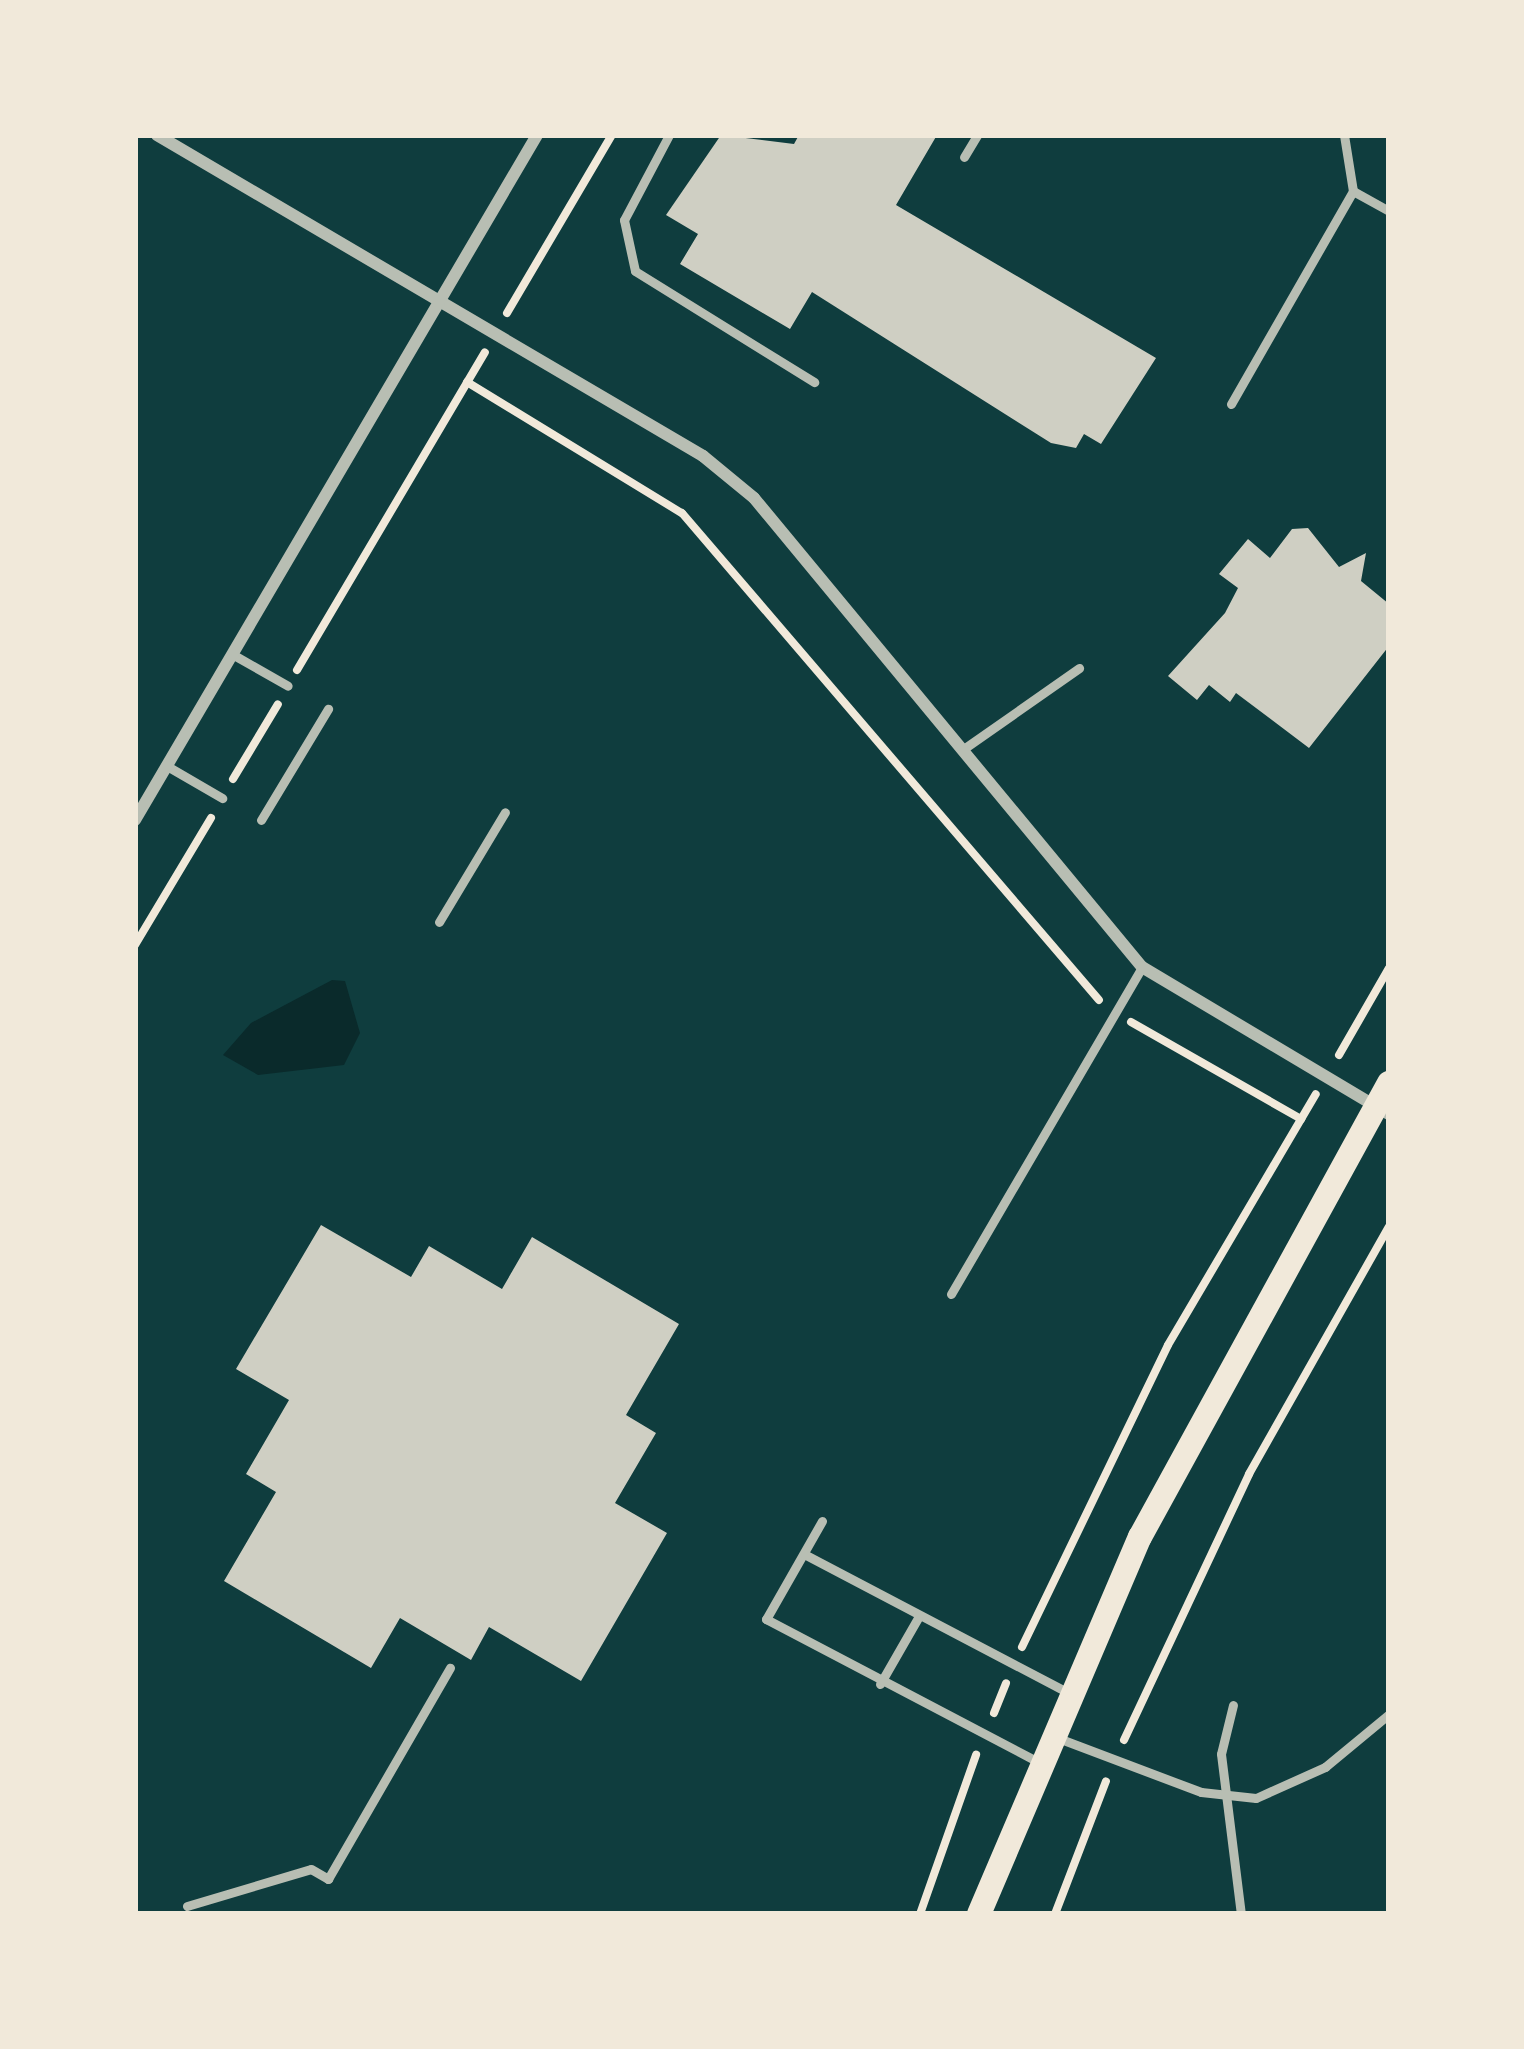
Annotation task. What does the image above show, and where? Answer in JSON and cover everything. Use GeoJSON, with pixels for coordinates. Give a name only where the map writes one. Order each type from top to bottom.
{"type":"FeatureCollection","features":[{"type":"Feature","properties":{"kind":"main road"},"geometry":{"type":"LineString","coordinates":[[979,1914],[1067,1692],[1382,1110],[1389,1083]]}},
{"type":"Feature","properties":{"kind":"street"},"geometry":{"type":"LineString","coordinates":[[157,135],[495,335],[754,498],[1142,968],[1382,1110]]}},
{"type":"Feature","properties":{"kind":"street"},"geometry":{"type":"LineString","coordinates":[[135,820],[537,135]]}},
{"type":"Feature","properties":{"kind":"lane"},"geometry":{"type":"LineString","coordinates":[[669,135],[624,220],[635,271],[814,382]]}},
{"type":"Feature","properties":{"kind":"lane"},"geometry":{"type":"LineString","coordinates":[[964,157],[977,135]]}},
{"type":"Feature","properties":{"kind":"lane"},"geometry":{"type":"LineString","coordinates":[[1231,404],[1353,190],[1343,135]]}},
{"type":"Feature","properties":{"kind":"lane"},"geometry":{"type":"LineString","coordinates":[[1353,190],[1389,211]]}},
{"type":"Feature","properties":{"kind":"lane"},"geometry":{"type":"LineString","coordinates":[[232,654],[288,686]]}},
{"type":"Feature","properties":{"kind":"lane"},"geometry":{"type":"LineString","coordinates":[[962,750],[1079,668]]}},
{"type":"Feature","properties":{"kind":"lane"},"geometry":{"type":"LineString","coordinates":[[261,820],[328,709]]}},
{"type":"Feature","properties":{"kind":"lane"},"geometry":{"type":"LineString","coordinates":[[166,766],[222,798]]}},
{"type":"Feature","properties":{"kind":"lane"},"geometry":{"type":"LineString","coordinates":[[439,922],[506,812]]}},
{"type":"Feature","properties":{"kind":"lane"},"geometry":{"type":"LineString","coordinates":[[950,1294],[1142,968]]}},
{"type":"Feature","properties":{"kind":"lane"},"geometry":{"type":"LineString","coordinates":[[822,1521],[766,1619],[982,1741],[1037,1761]]}},
{"type":"Feature","properties":{"kind":"lane"},"geometry":{"type":"LineString","coordinates":[[804,1554],[1012,1670],[1067,1692]]}},
{"type":"Feature","properties":{"kind":"lane"},"geometry":{"type":"LineString","coordinates":[[880,1684],[918,1618]]}},
{"type":"Feature","properties":{"kind":"lane"},"geometry":{"type":"LineString","coordinates":[[187,1906],[311,1869],[328,1879],[450,1667]]}},
{"type":"Feature","properties":{"kind":"lane"},"geometry":{"type":"LineString","coordinates":[[1234,1705],[1223,1798],[1241,1914]]}},
{"type":"Feature","properties":{"kind":"lane"},"geometry":{"type":"LineString","coordinates":[[1047,1734],[1223,1798],[1256,1798],[1325,1767],[1389,1714]]}},
{"type":"Feature","properties":{"kind":"path"},"geometry":{"type":"LineString","coordinates":[[135,945],[612,135]]}},
{"type":"Feature","properties":{"kind":"path"},"geometry":{"type":"LineString","coordinates":[[467,382],[682,513],[1073,982],[1301,1120],[1168,1345],[1012,1670],[920,1914]]}},
{"type":"Feature","properties":{"kind":"path"},"geometry":{"type":"LineString","coordinates":[[1364,1012],[1389,968]]}},
{"type":"Feature","properties":{"kind":"path"},"geometry":{"type":"LineString","coordinates":[[1054,1914],[1115,1760],[1250,1474],[1389,1227]]}},
{"type":"Feature","properties":{"kind":"water"},"geometry":{"type":"Polygon","coordinates":[[[332,980],[345,981],[360,1033],[344,1065],[258,1075],[223,1055],[251,1023],[332,980]]]}},
{"type":"Feature","properties":{"kind":"building"},"geometry":{"type":"Polygon","coordinates":[[[721,135],[794,144],[799,135],[937,135],[896,205],[1156,358],[1101,444],[1084,434],[1076,448],[1051,443],[812,292],[790,329],[680,264],[698,234],[666,215],[721,135]]]}},
{"type":"Feature","properties":{"kind":"building"},"geometry":{"type":"Polygon","coordinates":[[[1308,528],[1339,567],[1366,553],[1361,581],[1389,604],[1389,646],[1309,748],[1236,693],[1230,702],[1209,685],[1197,700],[1168,676],[1225,613],[1238,588],[1219,574],[1248,539],[1270,558],[1292,529],[1308,528]]]}},
{"type":"Feature","properties":{"kind":"building"},"geometry":{"type":"Polygon","coordinates":[[[321,1225],[411,1277],[429,1246],[502,1289],[532,1237],[679,1324],[626,1415],[656,1433],[615,1503],[667,1533],[581,1681],[489,1627],[471,1660],[400,1618],[371,1668],[224,1581],[276,1492],[246,1474],[289,1400],[236,1369],[321,1225]]]}}]}
